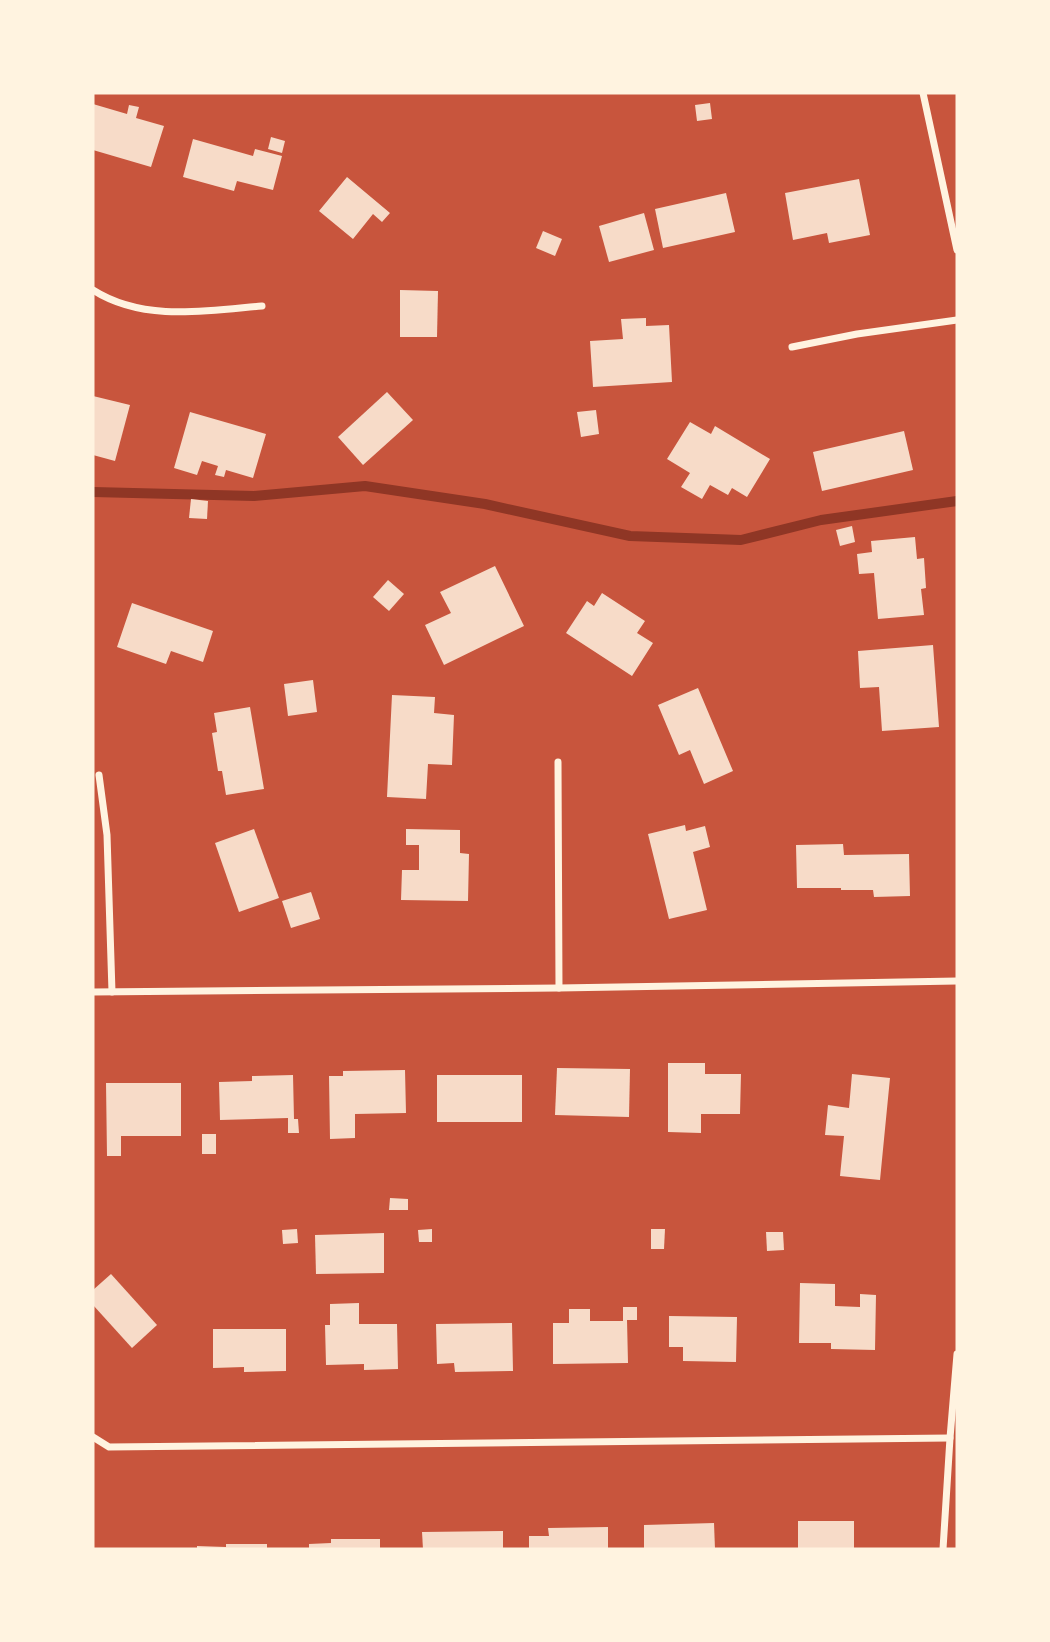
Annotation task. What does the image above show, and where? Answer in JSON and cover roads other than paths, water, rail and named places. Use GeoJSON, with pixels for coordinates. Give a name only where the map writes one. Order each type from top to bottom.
{"type":"FeatureCollection","features":[{"type":"Feature","properties":{"kind":"street"},"geometry":{"type":"LineString","coordinates":[[923,93],[957,250]]}},
{"type":"Feature","properties":{"kind":"street"},"geometry":{"type":"LineString","coordinates":[[93,290],[105,298],[132,307],[162,312],[262,306]]}},
{"type":"Feature","properties":{"kind":"street"},"geometry":{"type":"LineString","coordinates":[[792,347],[858,334],[957,320]]}},
{"type":"Feature","properties":{"kind":"street"},"geometry":{"type":"LineString","coordinates":[[558,762],[559,988]]}},
{"type":"Feature","properties":{"kind":"street"},"geometry":{"type":"LineString","coordinates":[[99,775],[107,835],[112,992]]}},
{"type":"Feature","properties":{"kind":"street"},"geometry":{"type":"LineString","coordinates":[[93,992],[957,981]]}},
{"type":"Feature","properties":{"kind":"street"},"geometry":{"type":"LineString","coordinates":[[943,1549],[957,1354]]}},
{"type":"Feature","properties":{"kind":"street"},"geometry":{"type":"LineString","coordinates":[[93,1437],[109,1447],[950,1438]]}},
{"type":"Feature","properties":{"kind":"waterway"},"geometry":{"type":"LineString","coordinates":[[93,492],[254,496],[365,486],[485,504],[630,536],[741,540],[821,520],[957,501]]}}]}
